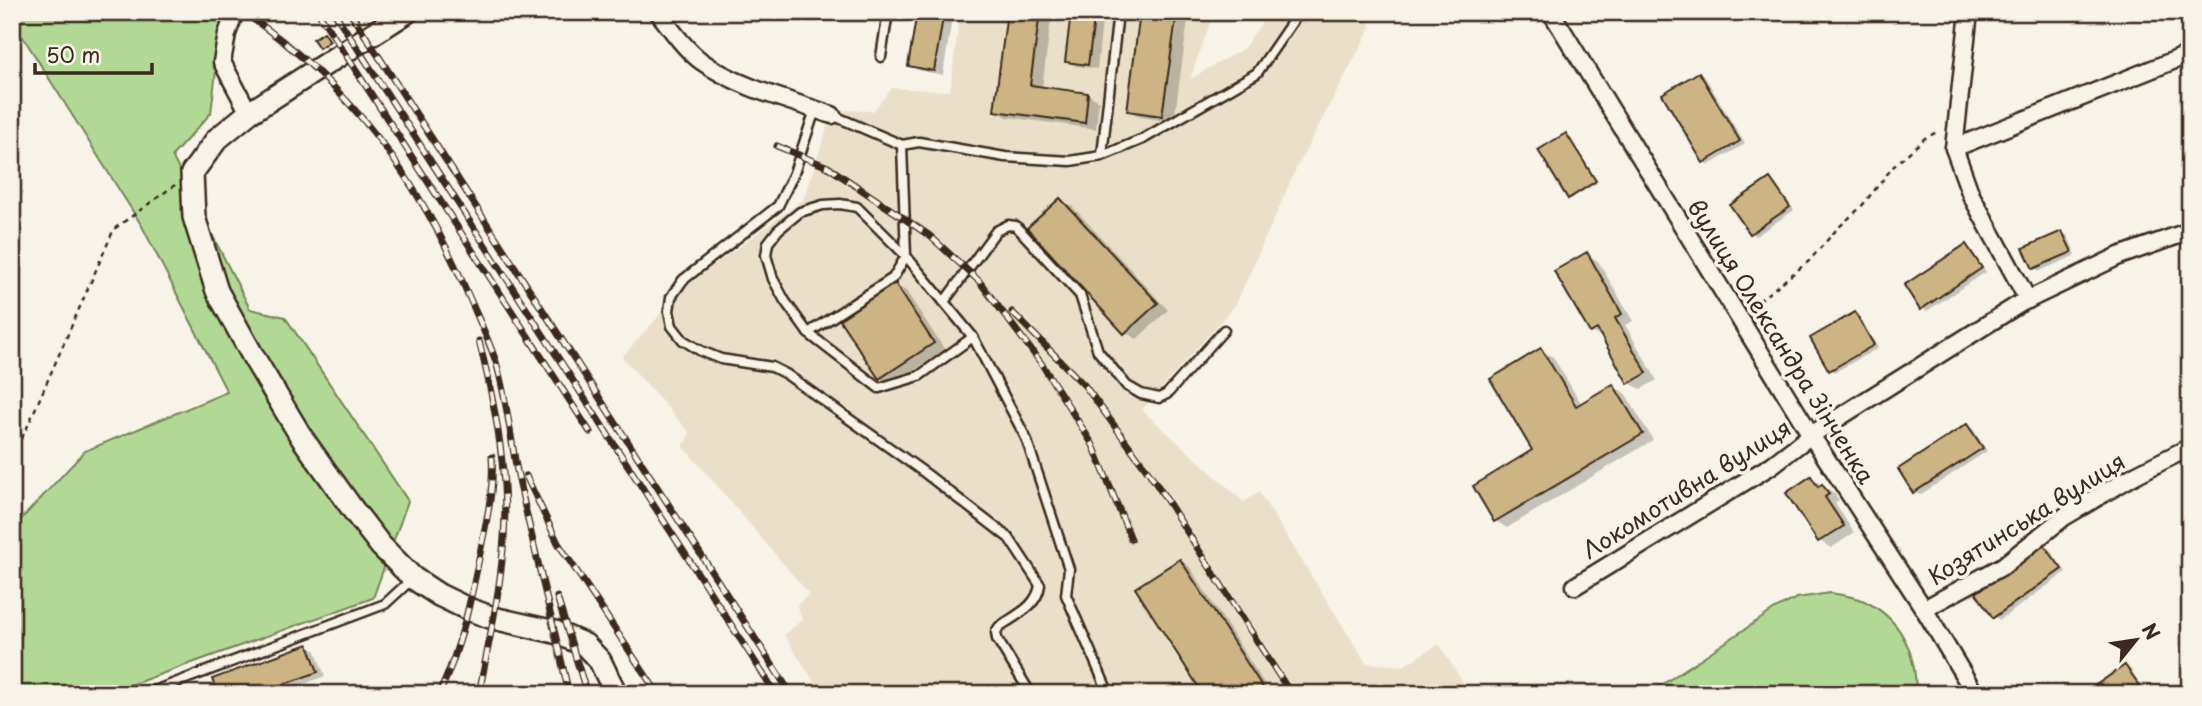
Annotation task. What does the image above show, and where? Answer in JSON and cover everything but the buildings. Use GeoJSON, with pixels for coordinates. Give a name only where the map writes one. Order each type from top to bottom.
{"type":"FeatureCollection","features":[{"type":"Feature","properties":{"kind":"main road"},"geometry":{"type":"LineString","coordinates":[[407,12],[275,99],[249,113],[217,139],[192,173],[194,217],[217,291],[302,438],[381,546],[413,578],[439,595],[493,618],[555,632],[585,645],[600,661],[616,694]]}},
{"type":"Feature","properties":{"kind":"street"},"geometry":{"type":"LineString","coordinates":[[235,12],[227,34],[222,62],[249,113]]}},
{"type":"Feature","properties":{"kind":"street"},"geometry":{"type":"LineString","coordinates":[[658,12],[700,60],[728,77],[832,115]]}},
{"type":"Feature","properties":{"kind":"street","name":"вулиця Олександра Зінченка"},"geometry":{"type":"LineString","coordinates":[[1550,12],[1811,435],[1976,694]]}},
{"type":"Feature","properties":{"kind":"street"},"geometry":{"type":"LineString","coordinates":[[1969,12],[1954,148],[1971,195],[2028,300]]}},
{"type":"Feature","properties":{"kind":"street"},"geometry":{"type":"LineString","coordinates":[[1954,148],[2190,54]]}},
{"type":"Feature","properties":{"kind":"street","name":"Локомотивна вулиця"},"geometry":{"type":"LineString","coordinates":[[1575,586],[1772,465],[1811,435],[2028,300],[2119,256],[2190,231]]}},
{"type":"Feature","properties":{"kind":"street","name":"Козятинська вулиця"},"geometry":{"type":"LineString","coordinates":[[1924,609],[2003,566],[2064,517],[2135,475],[2190,447]]}},
{"type":"Feature","properties":{"kind":"lane"},"geometry":{"type":"LineString","coordinates":[[881,57],[888,12]]}},
{"type":"Feature","properties":{"kind":"lane"},"geometry":{"type":"LineString","coordinates":[[1102,155],[1118,12]]}},
{"type":"Feature","properties":{"kind":"lane"},"geometry":{"type":"LineString","coordinates":[[832,115],[902,145],[919,142],[1005,157],[1070,161],[1102,155],[1143,139],[1257,73],[1299,12]]}},
{"type":"Feature","properties":{"kind":"lane"},"geometry":{"type":"LineString","coordinates":[[816,110],[794,173],[778,206],[683,281],[670,297],[672,326],[683,340],[701,351],[721,359],[772,367],[786,374],[925,473],[1009,538],[1040,584],[1039,596],[1031,606],[999,627],[996,632],[997,639],[1031,694]]}},
{"type":"Feature","properties":{"kind":"lane"},"geometry":{"type":"LineString","coordinates":[[808,333],[893,278],[906,256],[902,145]]}},
{"type":"Feature","properties":{"kind":"lane"},"geometry":{"type":"LineString","coordinates":[[973,337],[919,376],[879,388],[808,333],[773,279],[766,255],[768,243],[778,230],[800,212],[823,205],[857,206],[906,256],[973,337],[1026,438],[1069,569],[1066,595],[1109,694]]}},
{"type":"Feature","properties":{"kind":"lane"},"geometry":{"type":"LineString","coordinates":[[944,302],[996,231],[1008,225],[1017,226],[1080,295],[1098,351],[1127,386],[1141,394],[1159,398],[1167,394],[1224,330]]}},
{"type":"Feature","properties":{"kind":"lane"},"geometry":{"type":"LineString","coordinates":[[146,694],[385,604],[413,578]]}},
{"type":"Feature","properties":{"kind":"path"},"geometry":{"type":"LineString","coordinates":[[1739,317],[1809,261],[1861,207],[1893,167],[1925,138],[1957,120]]}},
{"type":"Feature","properties":{"kind":"path"},"geometry":{"type":"LineString","coordinates":[[12,456],[26,430],[114,229],[192,173]]}},
{"type":"Feature","properties":{"kind":"shaded area"},"geometry":{"type":"Polygon","coordinates":[[[960,12],[1214,12],[1190,79],[1244,48],[1269,12],[1364,12],[1371,27],[1297,167],[1236,304],[1142,410],[1244,502],[1259,492],[1366,663],[1403,666],[1439,644],[1470,694],[822,694],[784,635],[802,620],[797,605],[809,594],[683,446],[690,433],[622,357],[688,284],[803,200],[833,110],[873,111],[892,88],[950,91],[960,12]]]}},
{"type":"Feature","properties":{"kind":"green space"},"geometry":{"type":"Polygon","coordinates":[[[12,12],[223,12],[211,113],[172,156],[250,309],[285,317],[408,501],[373,598],[122,688],[123,694],[12,694],[12,529],[85,451],[227,392],[142,226],[23,37],[12,33],[12,12]]]}},
{"type":"Feature","properties":{"kind":"green space"},"geometry":{"type":"Polygon","coordinates":[[[1830,593],[1862,600],[1876,608],[1897,627],[1904,638],[1913,665],[1916,694],[1648,694],[1775,609],[1797,598],[1830,593]]]}},
{"type":"Feature","properties":{"kind":"railway"},"geometry":{"type":"LineString","coordinates":[[243,12],[282,40],[349,103],[404,175],[450,255],[496,362],[522,494],[569,694]]}},
{"type":"Feature","properties":{"kind":"railway"},"geometry":{"type":"LineString","coordinates":[[318,12],[590,432]]}},
{"type":"Feature","properties":{"kind":"railway"},"geometry":{"type":"LineString","coordinates":[[334,12],[776,694]]}},
{"type":"Feature","properties":{"kind":"railway"},"geometry":{"type":"LineString","coordinates":[[350,12],[791,694]]}},
{"type":"Feature","properties":{"kind":"railway"},"geometry":{"type":"LineString","coordinates":[[777,146],[828,167],[930,236],[979,281],[1041,363],[1093,445],[1131,539]]}},
{"type":"Feature","properties":{"kind":"railway"},"geometry":{"type":"LineString","coordinates":[[1012,312],[1085,386],[1150,474],[1291,694]]}},
{"type":"Feature","properties":{"kind":"railway"},"geometry":{"type":"LineString","coordinates":[[479,341],[500,445],[505,498],[499,586],[479,694]]}},
{"type":"Feature","properties":{"kind":"railway"},"geometry":{"type":"LineString","coordinates":[[439,694],[454,657],[470,601],[490,500],[492,457]]}},
{"type":"Feature","properties":{"kind":"railway"},"geometry":{"type":"LineString","coordinates":[[526,476],[558,543],[658,694]]}},
{"type":"Feature","properties":{"kind":"railway"},"geometry":{"type":"LineString","coordinates":[[557,597],[587,694]]}}]}
